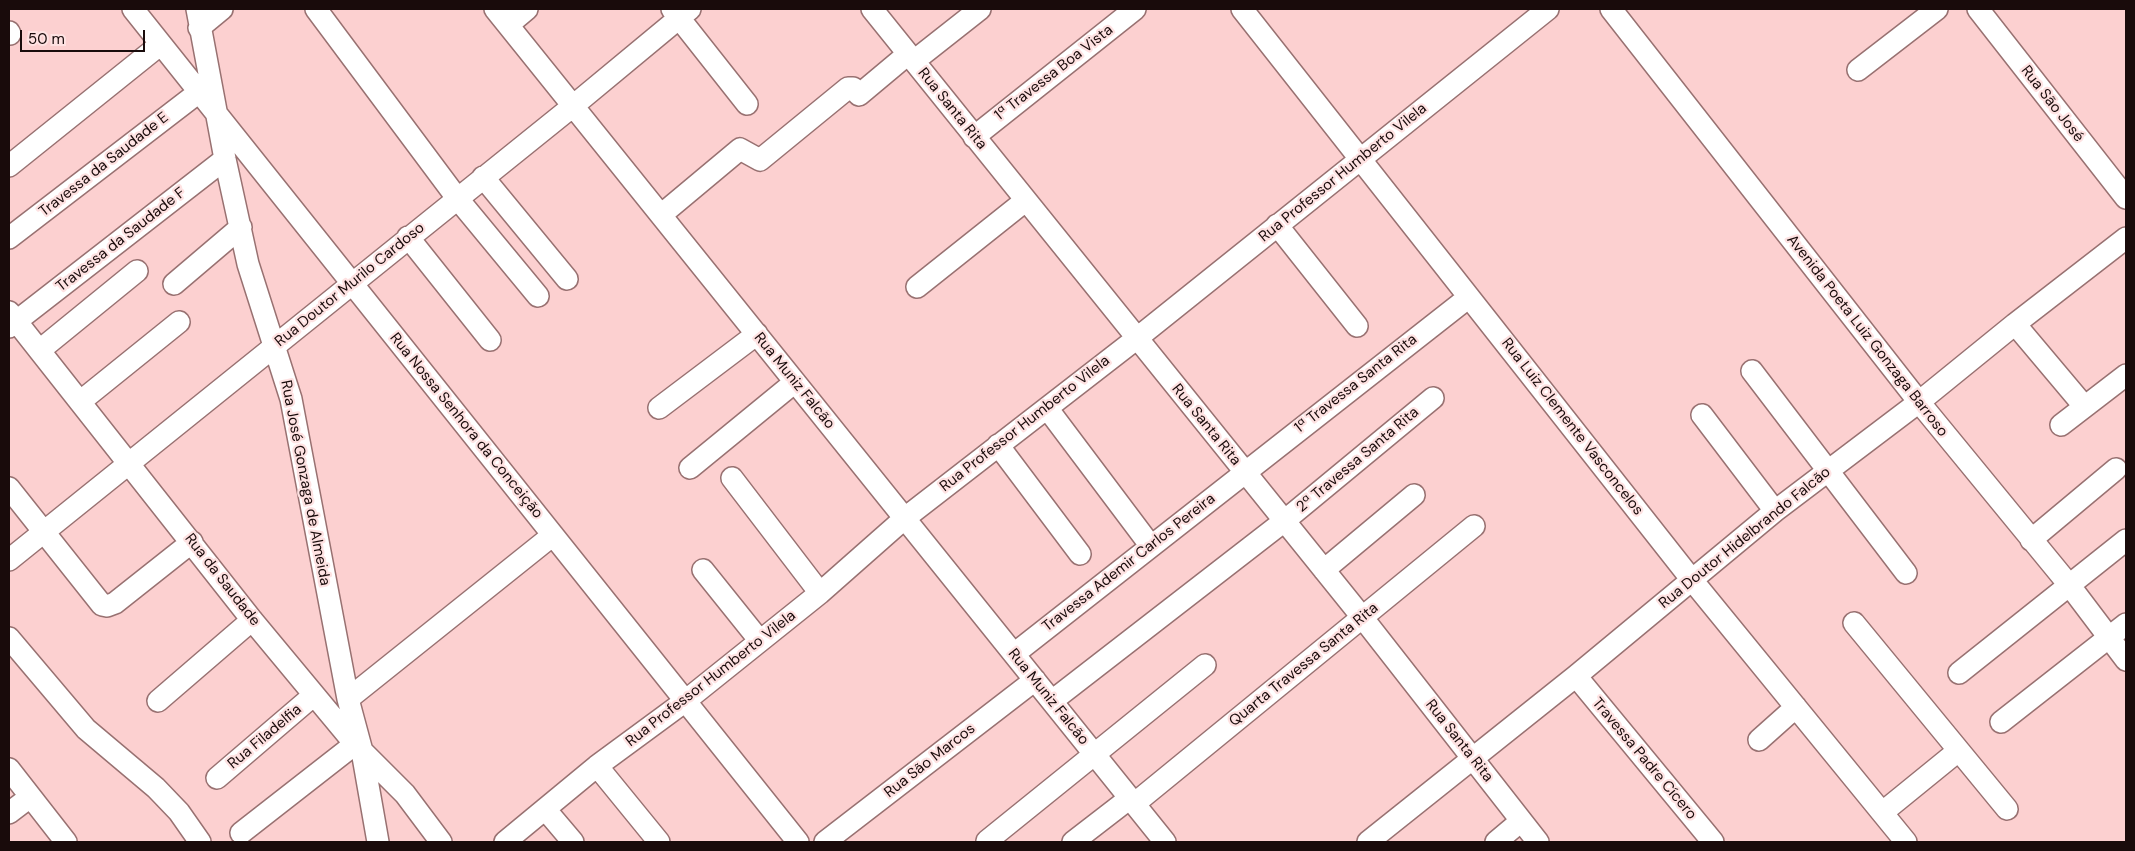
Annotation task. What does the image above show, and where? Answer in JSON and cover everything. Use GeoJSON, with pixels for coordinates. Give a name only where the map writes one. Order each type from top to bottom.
{"type":"FeatureCollection","features":[{"type":"Feature","properties":{"kind":"street","name":"Rua Nossa Senhora da Conceição"},"geometry":{"type":"LineString","coordinates":[[133,9],[684,702],[798,842]]}},
{"type":"Feature","properties":{"kind":"street"},"geometry":{"type":"LineString","coordinates":[[198,19],[222,9]]}},
{"type":"Feature","properties":{"kind":"street"},"geometry":{"type":"LineString","coordinates":[[316,9],[457,198],[538,296]]}},
{"type":"Feature","properties":{"kind":"street"},"geometry":{"type":"LineString","coordinates":[[502,17],[527,9]]}},
{"type":"Feature","properties":{"kind":"street","name":"Rua Santa Rita"},"geometry":{"type":"LineString","coordinates":[[872,9],[1136,339],[1362,617],[1538,842]]}},
{"type":"Feature","properties":{"kind":"street"},"geometry":{"type":"LineString","coordinates":[[661,215],[740,149],[760,160],[848,88],[853,88],[859,96],[980,9]]}},
{"type":"Feature","properties":{"kind":"street","name":"1ª Travessa Boa Vista"},"geometry":{"type":"LineString","coordinates":[[974,137],[1135,9]]}},
{"type":"Feature","properties":{"kind":"street","name":"Rua Luiz Clemente Vasconcelos"},"geometry":{"type":"LineString","coordinates":[[1242,9],[1692,580],[1796,707],[1890,806],[1906,842]]}},
{"type":"Feature","properties":{"kind":"street","name":"Rua Professor Humberto Vilela"},"geometry":{"type":"LineString","coordinates":[[505,842],[597,766],[684,702],[756,636],[820,593],[904,518],[1136,339],[1548,9]]}},
{"type":"Feature","properties":{"kind":"street","name":"Avenida Poeta Luiz Gonzaga Barroso"},"geometry":{"type":"LineString","coordinates":[[1611,9],[1919,402],[2070,586],[2126,660]]}},
{"type":"Feature","properties":{"kind":"street"},"geometry":{"type":"LineString","coordinates":[[1858,70],[1937,9]]}},
{"type":"Feature","properties":{"kind":"street","name":"Rua São José"},"geometry":{"type":"LineString","coordinates":[[1978,9],[2126,198]]}},
{"type":"Feature","properties":{"kind":"street"},"geometry":{"type":"LineString","coordinates":[[680,12],[747,104]]}},
{"type":"Feature","properties":{"kind":"street","name":"Rua Doutor Murilo Cardoso"},"geometry":{"type":"LineString","coordinates":[[9,560],[573,106],[680,12]]}},
{"type":"Feature","properties":{"kind":"street","name":"Rua Muniz Falcão"},"geometry":{"type":"LineString","coordinates":[[502,17],[1165,842]]}},
{"type":"Feature","properties":{"kind":"street","name":"Rua José Gonzaga de Almeida"},"geometry":{"type":"LineString","coordinates":[[198,19],[218,115],[237,231],[291,399],[359,748],[372,839]]}},
{"type":"Feature","properties":{"kind":"street"},"geometry":{"type":"LineString","coordinates":[[9,166],[162,44]]}},
{"type":"Feature","properties":{"kind":"street","name":"Travessa da Saudade E"},"geometry":{"type":"LineString","coordinates":[[9,238],[199,92]]}},
{"type":"Feature","properties":{"kind":"street","name":"Travessa da Saudade F"},"geometry":{"type":"LineString","coordinates":[[11,320],[225,159]]}},
{"type":"Feature","properties":{"kind":"street"},"geometry":{"type":"LineString","coordinates":[[483,177],[567,278]]}},
{"type":"Feature","properties":{"kind":"street"},"geometry":{"type":"LineString","coordinates":[[917,287],[1025,201]]}},
{"type":"Feature","properties":{"kind":"street"},"geometry":{"type":"LineString","coordinates":[[1277,225],[1357,326]]}},
{"type":"Feature","properties":{"kind":"street"},"geometry":{"type":"LineString","coordinates":[[174,284],[237,231]]}},
{"type":"Feature","properties":{"kind":"street"},"geometry":{"type":"LineString","coordinates":[[408,237],[490,340]]}},
{"type":"Feature","properties":{"kind":"street","name":"Rua Doutor Hidelbrando Falcão"},"geometry":{"type":"LineString","coordinates":[[1368,842],[1576,676],[1775,511],[1919,402],[2015,324],[2126,238]]}},
{"type":"Feature","properties":{"kind":"street"},"geometry":{"type":"LineString","coordinates":[[40,350],[137,271]]}},
{"type":"Feature","properties":{"kind":"street","name":"1ª Travessa Santa Rita"},"geometry":{"type":"LineString","coordinates":[[1244,472],[1468,297]]}},
{"type":"Feature","properties":{"kind":"street","name":"Rua da Saudade"},"geometry":{"type":"LineString","coordinates":[[11,320],[40,350],[81,400],[128,464],[192,542],[252,620],[359,748],[405,794],[441,842]]}},
{"type":"Feature","properties":{"kind":"street"},"geometry":{"type":"LineString","coordinates":[[81,400],[179,322]]}},
{"type":"Feature","properties":{"kind":"street"},"geometry":{"type":"LineString","coordinates":[[2015,324],[2084,406]]}},
{"type":"Feature","properties":{"kind":"street"},"geometry":{"type":"LineString","coordinates":[[659,408],[757,334]]}},
{"type":"Feature","properties":{"kind":"street"},"geometry":{"type":"LineString","coordinates":[[1752,371],[1906,573]]}},
{"type":"Feature","properties":{"kind":"street"},"geometry":{"type":"LineString","coordinates":[[2061,425],[2126,374]]}},
{"type":"Feature","properties":{"kind":"street"},"geometry":{"type":"LineString","coordinates":[[690,468],[795,382]]}},
{"type":"Feature","properties":{"kind":"street","name":"2ª Travessa Santa Rita"},"geometry":{"type":"LineString","coordinates":[[1052,701],[1284,522],[1433,398]]}},
{"type":"Feature","properties":{"kind":"street"},"geometry":{"type":"LineString","coordinates":[[1047,408],[1150,545]]}},
{"type":"Feature","properties":{"kind":"street"},"geometry":{"type":"LineString","coordinates":[[1702,415],[1775,511]]}},
{"type":"Feature","properties":{"kind":"street"},"geometry":{"type":"LineString","coordinates":[[998,444],[1080,554]]}},
{"type":"Feature","properties":{"kind":"street"},"geometry":{"type":"LineString","coordinates":[[2031,540],[2116,470]]}},
{"type":"Feature","properties":{"kind":"street","name":"Travessa Ademir Carlos Pereira"},"geometry":{"type":"LineString","coordinates":[[1014,654],[1244,472]]}},
{"type":"Feature","properties":{"kind":"street"},"geometry":{"type":"LineString","coordinates":[[732,478],[820,593]]}},
{"type":"Feature","properties":{"kind":"street"},"geometry":{"type":"LineString","coordinates":[[9,488],[102,604],[106,606],[115,604],[192,542]]}},
{"type":"Feature","properties":{"kind":"street"},"geometry":{"type":"LineString","coordinates":[[1324,570],[1414,495]]}},
{"type":"Feature","properties":{"kind":"street","name":"Quarta Travessa Santa Rita"},"geometry":{"type":"LineString","coordinates":[[1132,801],[1474,526]]}},
{"type":"Feature","properties":{"kind":"street"},"geometry":{"type":"LineString","coordinates":[[348,699],[553,535]]}},
{"type":"Feature","properties":{"kind":"street"},"geometry":{"type":"LineString","coordinates":[[1959,673],[2126,540]]}},
{"type":"Feature","properties":{"kind":"street"},"geometry":{"type":"LineString","coordinates":[[703,570],[756,636]]}},
{"type":"Feature","properties":{"kind":"street"},"geometry":{"type":"LineString","coordinates":[[158,701],[252,620]]}},
{"type":"Feature","properties":{"kind":"street"},"geometry":{"type":"LineString","coordinates":[[1854,623],[2007,809]]}},
{"type":"Feature","properties":{"kind":"street"},"geometry":{"type":"LineString","coordinates":[[2001,722],[2126,624]]}},
{"type":"Feature","properties":{"kind":"street"},"geometry":{"type":"LineString","coordinates":[[9,638],[86,729],[156,788],[178,812],[200,842]]}},
{"type":"Feature","properties":{"kind":"street","name":"Rua Muniz Falcão"},"geometry":{"type":"LineString","coordinates":[[987,841],[1093,753],[1205,664]]}},
{"type":"Feature","properties":{"kind":"street","name":"Travessa Padre Cícero"},"geometry":{"type":"LineString","coordinates":[[1576,676],[1713,842]]}},
{"type":"Feature","properties":{"kind":"street","name":"Rua São Marcos"},"geometry":{"type":"LineString","coordinates":[[825,842],[1035,680]]}},
{"type":"Feature","properties":{"kind":"street","name":"Rua Filadelfia"},"geometry":{"type":"LineString","coordinates":[[217,778],[314,695]]}},
{"type":"Feature","properties":{"kind":"street"},"geometry":{"type":"LineString","coordinates":[[1759,740],[1796,707]]}},
{"type":"Feature","properties":{"kind":"street"},"geometry":{"type":"LineString","coordinates":[[241,833],[359,748]]}},
{"type":"Feature","properties":{"kind":"street"},"geometry":{"type":"LineString","coordinates":[[1890,806],[1958,751]]}},
{"type":"Feature","properties":{"kind":"street"},"geometry":{"type":"LineString","coordinates":[[597,766],[659,842]]}},
{"type":"Feature","properties":{"kind":"street"},"geometry":{"type":"LineString","coordinates":[[9,769],[66,842]]}},
{"type":"Feature","properties":{"kind":"street"},"geometry":{"type":"LineString","coordinates":[[9,813],[30,797]]}},
{"type":"Feature","properties":{"kind":"street"},"geometry":{"type":"LineString","coordinates":[[1073,842],[1132,801]]}},
{"type":"Feature","properties":{"kind":"street"},"geometry":{"type":"LineString","coordinates":[[545,808],[573,842]]}},
{"type":"Feature","properties":{"kind":"street"},"geometry":{"type":"LineString","coordinates":[[1496,842],[1521,821]]}}]}
